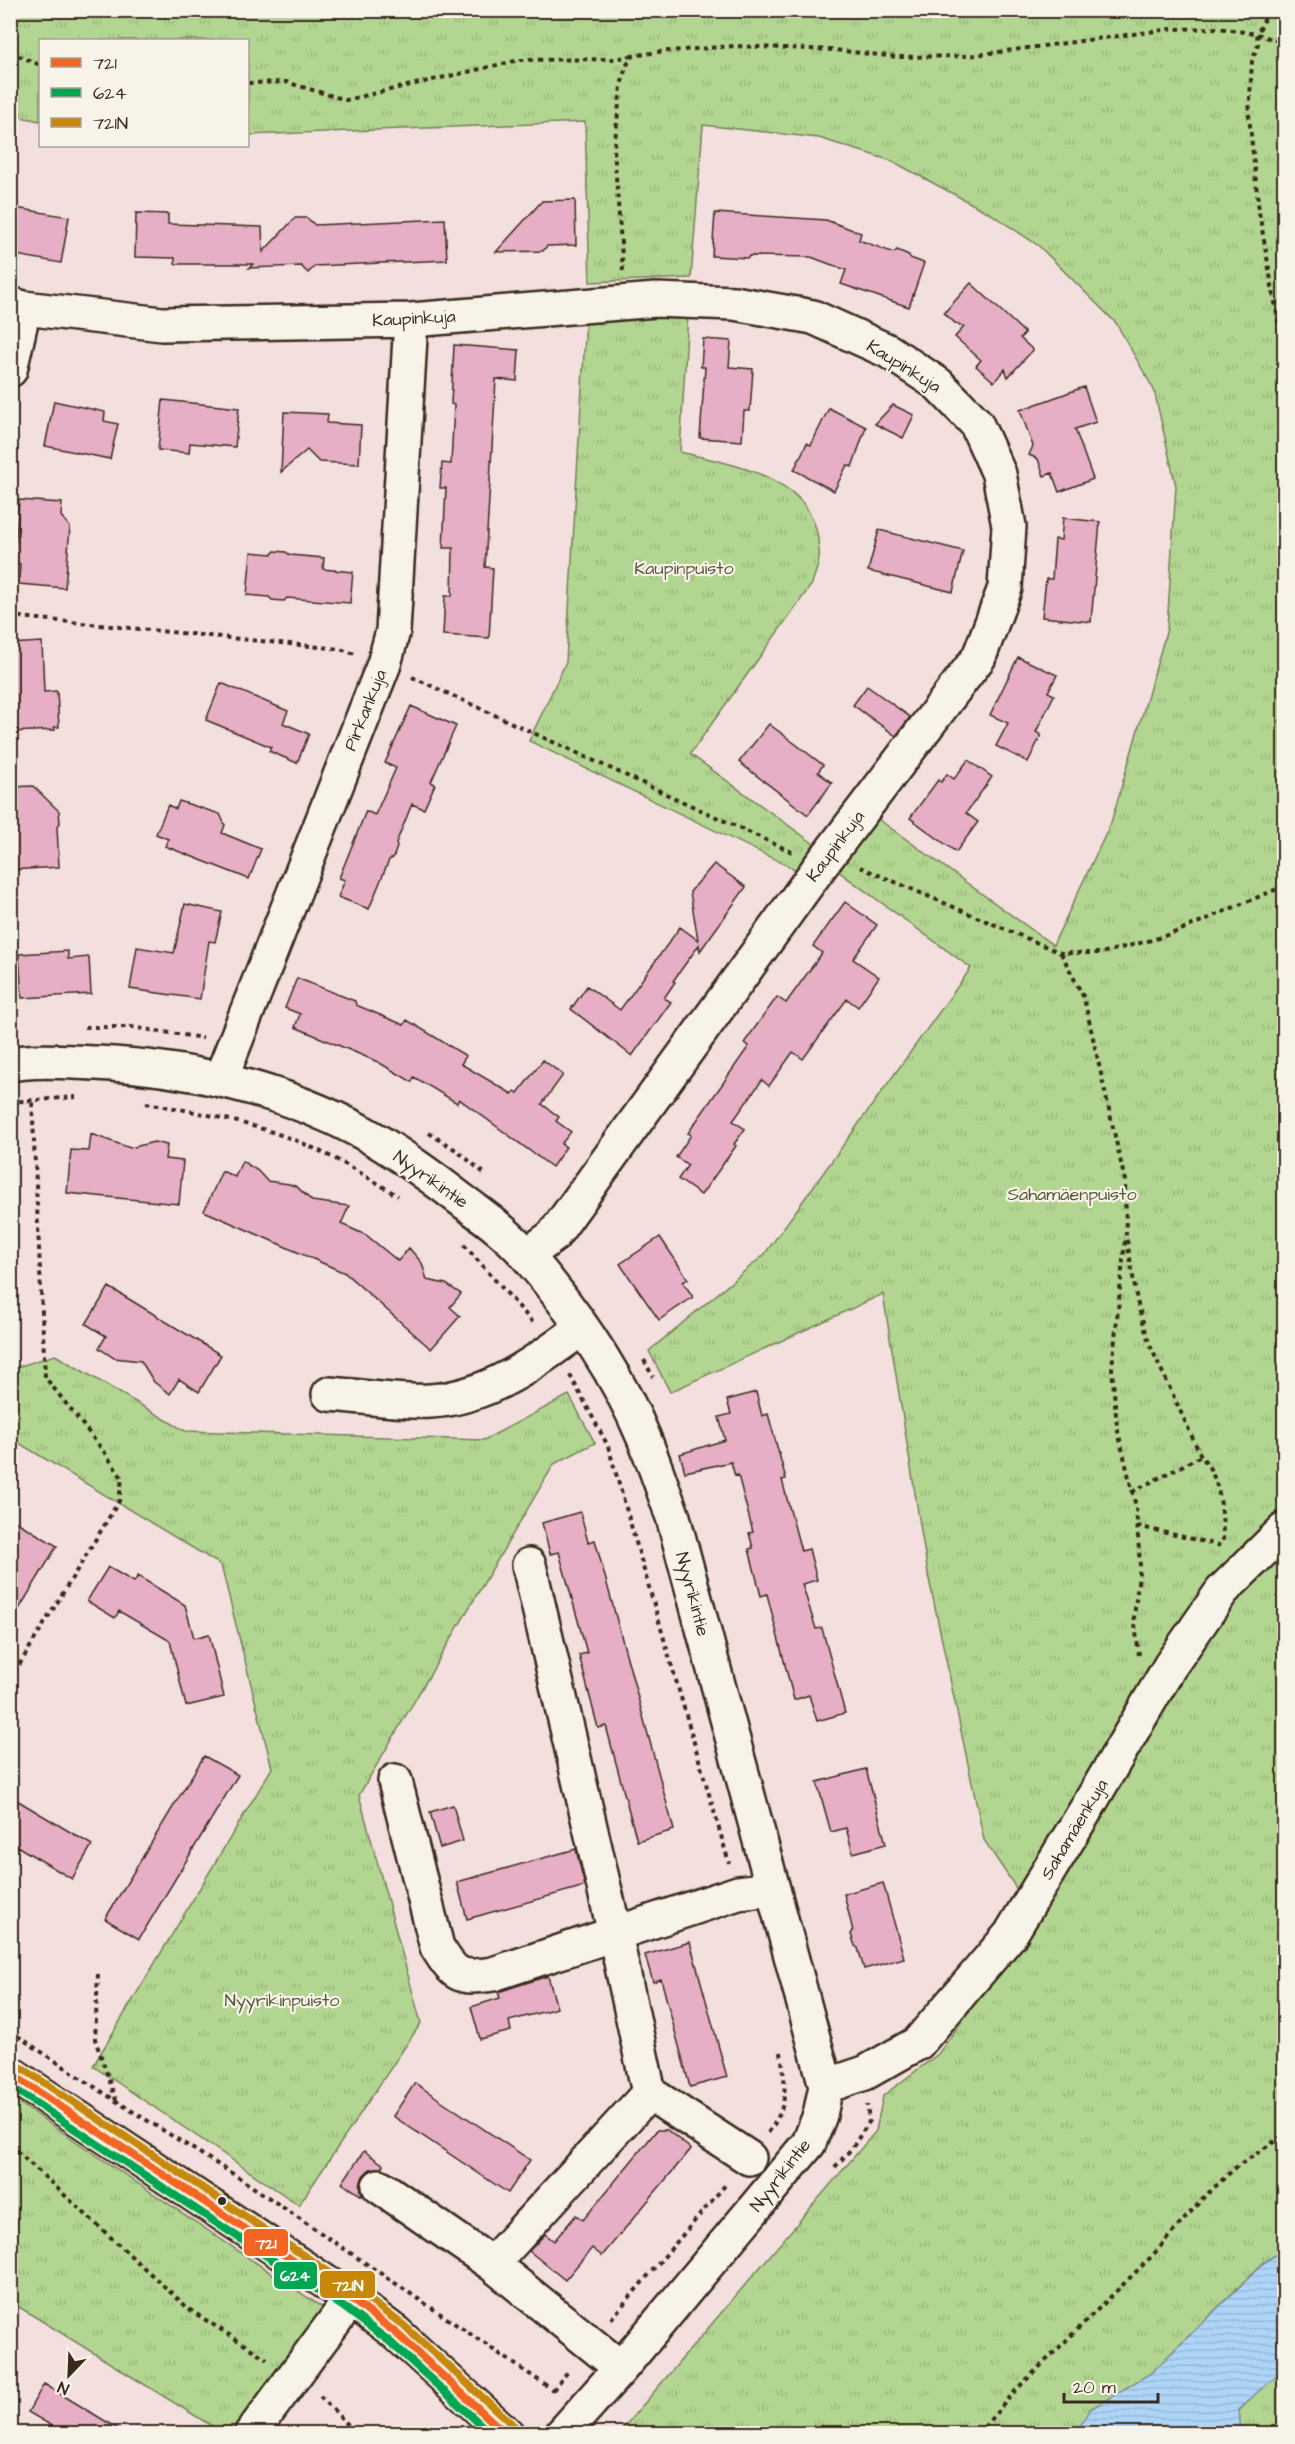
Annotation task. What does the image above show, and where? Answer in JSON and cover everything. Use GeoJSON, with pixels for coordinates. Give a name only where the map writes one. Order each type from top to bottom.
{"type":"FeatureCollection","features":[{"type":"Feature","properties":{"kind":"street","name":"Kaupinkuja"},"geometry":{"type":"LineString","coordinates":[[17,306],[162,324],[411,320],[656,300],[734,303],[813,317],[888,351],[938,384],[976,423],[999,474],[1009,526],[1005,588],[979,657],[821,865],[553,1236],[527,1256]]}},
{"type":"Feature","properties":{"kind":"street"},"geometry":{"type":"LineString","coordinates":[[10,370],[17,306]]}},
{"type":"Feature","properties":{"kind":"street","name":"Pirkankuja"},"geometry":{"type":"LineString","coordinates":[[221,1078],[233,1042],[384,664],[393,631],[411,320]]}},
{"type":"Feature","properties":{"kind":"street","name":"Nyyrikintie"},"geometry":{"type":"LineString","coordinates":[[21,1062],[136,1065],[221,1078],[302,1106],[361,1132],[427,1174],[488,1219],[527,1256],[582,1328],[621,1389],[639,1426],[673,1517],[826,2086],[820,2115],[808,2143],[572,2424]]}},
{"type":"Feature","properties":{"kind":"street"},"geometry":{"type":"LineString","coordinates":[[329,1394],[430,1401],[467,1396],[504,1380],[582,1328]]}},
{"type":"Feature","properties":{"kind":"street","name":"Sahamäenkuja"},"geometry":{"type":"LineString","coordinates":[[826,2086],[865,2073],[918,2043],[1010,1935],[1170,1666],[1222,1591],[1284,1530]]}},
{"type":"Feature","properties":{"kind":"street"},"geometry":{"type":"LineString","coordinates":[[530,1565],[649,2093],[749,2158]]}},
{"type":"Feature","properties":{"kind":"street"},"geometry":{"type":"LineString","coordinates":[[395,1781],[436,1947],[451,1969],[469,1977],[493,1974],[738,1893],[772,1889]]}},
{"type":"Feature","properties":{"kind":"street"},"geometry":{"type":"LineString","coordinates":[[10,2073],[351,2299],[396,2333],[507,2433]]}},
{"type":"Feature","properties":{"kind":"street"},"geometry":{"type":"LineString","coordinates":[[492,2264],[649,2093]]}},
{"type":"Feature","properties":{"kind":"street"},"geometry":{"type":"LineString","coordinates":[[379,2186],[492,2264],[621,2368]]}},
{"type":"Feature","properties":{"kind":"street"},"geometry":{"type":"LineString","coordinates":[[251,2433],[351,2299]]}},
{"type":"Feature","properties":{"kind":"path"},"geometry":{"type":"LineString","coordinates":[[1269,10],[1257,34],[1258,44],[1252,61],[1249,116],[1258,212],[1284,354]]}},
{"type":"Feature","properties":{"kind":"path"},"geometry":{"type":"LineString","coordinates":[[249,84],[286,82],[346,100],[519,60],[615,59],[657,51],[734,46],[835,50],[897,57],[968,56],[1172,29],[1219,28],[1257,34],[1284,43]]}},
{"type":"Feature","properties":{"kind":"path"},"geometry":{"type":"LineString","coordinates":[[10,52],[39,65]]}},
{"type":"Feature","properties":{"kind":"path"},"geometry":{"type":"LineString","coordinates":[[620,302],[623,268],[614,148],[621,86],[626,66],[633,56]]}},
{"type":"Feature","properties":{"kind":"path"},"geometry":{"type":"LineString","coordinates":[[10,616],[340,649],[384,664],[821,865],[865,867],[1061,953],[1101,953],[1152,940],[1284,886]]}},
{"type":"Feature","properties":{"kind":"path"},"geometry":{"type":"LineString","coordinates":[[1061,953],[1084,998],[1125,1181],[1126,1234],[1112,1368],[1117,1427],[1132,1492],[1137,1526],[1140,1566],[1134,1617],[1145,1709]]}},
{"type":"Feature","properties":{"kind":"path"},"geometry":{"type":"LineString","coordinates":[[76,1028],[131,1027],[233,1042]]}},
{"type":"Feature","properties":{"kind":"path"},"geometry":{"type":"LineString","coordinates":[[10,1680],[119,1501],[122,1478],[45,1377],[32,1110],[21,1062]]}},
{"type":"Feature","properties":{"kind":"path"},"geometry":{"type":"LineString","coordinates":[[420,1126],[456,1150],[491,1179]]}},
{"type":"Feature","properties":{"kind":"path"},"geometry":{"type":"LineString","coordinates":[[1126,1234],[1137,1301],[1149,1343],[1201,1456],[1212,1468],[1223,1513],[1223,1547],[1137,1526]]}},
{"type":"Feature","properties":{"kind":"path"},"geometry":{"type":"LineString","coordinates":[[638,1351],[654,1379]]}},
{"type":"Feature","properties":{"kind":"path"},"geometry":{"type":"LineString","coordinates":[[1132,1492],[1201,1456]]}},
{"type":"Feature","properties":{"kind":"path"},"geometry":{"type":"LineString","coordinates":[[98,1974],[95,2039],[116,2101]]}},
{"type":"Feature","properties":{"kind":"path"},"geometry":{"type":"LineString","coordinates":[[10,2031],[238,2177],[553,2390],[572,2424]]}},
{"type":"Feature","properties":{"kind":"path"},"geometry":{"type":"LineString","coordinates":[[828,2174],[852,2148],[869,2122],[865,2073]]}},
{"type":"Feature","properties":{"kind":"path"},"geometry":{"type":"LineString","coordinates":[[978,2433],[1017,2389],[1153,2255],[1203,2198],[1235,2168],[1284,2135]]}},
{"type":"Feature","properties":{"kind":"path"},"geometry":{"type":"LineString","coordinates":[[10,2145],[190,2310],[277,2365]]}},
{"type":"Feature","properties":{"kind":"path"},"geometry":{"type":"LineString","coordinates":[[319,2396],[357,2433]]}},
{"type":"Feature","properties":{"kind":"green space","name":"Sahamäenpuisto"},"geometry":{"type":"Polygon","coordinates":[[[11,11],[1284,11],[1284,2249],[1263,2263],[1151,2373],[1089,2410],[1077,2433],[619,2433],[876,2131],[883,2096],[938,2054],[1043,1910],[1020,1894],[984,1840],[928,1574],[883,1294],[670,1392],[649,1351],[764,1255],[971,968],[838,871],[878,819],[1053,945],[1111,823],[1167,629],[1176,486],[1154,390],[1116,323],[1039,246],[991,214],[892,161],[819,138],[703,125],[691,278],[590,282],[585,122],[249,135],[249,39],[39,39],[39,121],[11,115],[11,11]]]}},
{"type":"Feature","properties":{"kind":"green space","name":"Kaupinpuisto"},"geometry":{"type":"Polygon","coordinates":[[[688,313],[680,452],[744,468],[784,487],[801,501],[812,518],[818,539],[819,560],[812,584],[690,754],[814,844],[797,870],[529,741],[566,662],[586,319],[688,313]]]}},
{"type":"Feature","properties":{"kind":"green space","name":"Nyyrikinpuisto"},"geometry":{"type":"Polygon","coordinates":[[[55,1355],[185,1431],[484,1440],[569,1395],[595,1443],[554,1464],[359,1795],[421,2023],[299,2205],[93,2066],[272,1768],[221,1565],[14,1440],[11,1441],[11,1369],[55,1355]]]}},
{"type":"Feature","properties":{"kind":"green space"},"geometry":{"type":"Polygon","coordinates":[[[10,2097],[323,2308],[231,2433],[223,2433],[11,2302],[10,2097]]]}},
{"type":"Feature","properties":{"kind":"green space"},"geometry":{"type":"Polygon","coordinates":[[[1284,2370],[1284,2433],[1241,2433],[1239,2411],[1284,2370]]]}},
{"type":"Feature","properties":{"kind":"water"},"geometry":{"type":"Polygon","coordinates":[[[1284,2249],[1284,2370],[1239,2410],[1241,2433],[1077,2433],[1089,2410],[1151,2373],[1264,2263],[1284,2249]]]}},
{"type":"Feature","properties":{"kind":"building"},"geometry":{"type":"Polygon","coordinates":[[[575,200],[576,245],[547,246],[543,251],[496,252],[542,201],[575,200]]]}},
{"type":"Feature","properties":{"kind":"building"},"geometry":{"type":"Polygon","coordinates":[[[10,207],[69,217],[61,263],[16,255],[17,249],[10,248],[10,207]]]}},
{"type":"Feature","properties":{"kind":"building"},"geometry":{"type":"Polygon","coordinates":[[[136,213],[168,214],[168,224],[262,227],[263,252],[295,218],[307,218],[315,225],[445,219],[447,260],[315,266],[308,273],[301,266],[249,268],[253,264],[175,264],[175,258],[135,257],[136,213]]]}},
{"type":"Feature","properties":{"kind":"building"},"geometry":{"type":"Polygon","coordinates":[[[715,213],[826,220],[861,233],[859,240],[894,253],[897,250],[909,255],[910,258],[924,263],[909,307],[841,284],[846,270],[811,257],[712,256],[715,213]]]}},
{"type":"Feature","properties":{"kind":"building"},"geometry":{"type":"Polygon","coordinates":[[[971,283],[1025,333],[1020,338],[1033,350],[1008,377],[1005,369],[994,382],[976,366],[981,360],[955,337],[964,327],[955,323],[944,313],[971,283]]]}},
{"type":"Feature","properties":{"kind":"building"},"geometry":{"type":"Polygon","coordinates":[[[703,339],[731,341],[729,367],[753,369],[750,411],[744,411],[742,441],[700,438],[705,367],[701,367],[703,339]]]}},
{"type":"Feature","properties":{"kind":"building"},"geometry":{"type":"Polygon","coordinates":[[[454,345],[519,350],[517,381],[496,379],[485,567],[493,568],[489,638],[443,635],[445,596],[452,596],[453,548],[443,548],[446,488],[440,488],[442,463],[451,464],[454,345]]]}},
{"type":"Feature","properties":{"kind":"building"},"geometry":{"type":"Polygon","coordinates":[[[1084,387],[1096,422],[1075,429],[1093,479],[1059,492],[1052,473],[1044,476],[1038,459],[1029,455],[1033,446],[1020,410],[1084,387]]]}},
{"type":"Feature","properties":{"kind":"building"},"geometry":{"type":"Polygon","coordinates":[[[163,400],[239,408],[235,447],[190,443],[189,453],[158,450],[163,400]]]}},
{"type":"Feature","properties":{"kind":"building"},"geometry":{"type":"Polygon","coordinates":[[[54,401],[105,412],[104,421],[118,424],[110,459],[45,446],[54,401]]]}},
{"type":"Feature","properties":{"kind":"building"},"geometry":{"type":"Polygon","coordinates":[[[893,405],[914,415],[903,438],[875,424],[893,405]]]}},
{"type":"Feature","properties":{"kind":"building"},"geometry":{"type":"Polygon","coordinates":[[[829,408],[866,427],[852,467],[847,465],[834,491],[794,470],[807,443],[811,445],[829,408]]]}},
{"type":"Feature","properties":{"kind":"building"},"geometry":{"type":"Polygon","coordinates":[[[284,412],[328,414],[327,423],[361,425],[359,464],[319,462],[307,450],[281,472],[284,412]]]}},
{"type":"Feature","properties":{"kind":"building"},"geometry":{"type":"Polygon","coordinates":[[[19,500],[62,503],[61,516],[70,527],[65,588],[19,584],[20,564],[14,563],[19,500]]]}},
{"type":"Feature","properties":{"kind":"building"},"geometry":{"type":"Polygon","coordinates":[[[1063,518],[1100,522],[1091,622],[1042,617],[1046,579],[1052,579],[1055,539],[1061,540],[1063,518]]]}},
{"type":"Feature","properties":{"kind":"building"},"geometry":{"type":"Polygon","coordinates":[[[879,530],[963,551],[953,592],[868,571],[879,530]]]}},
{"type":"Feature","properties":{"kind":"building"},"geometry":{"type":"Polygon","coordinates":[[[275,551],[286,552],[290,555],[324,558],[323,569],[353,572],[350,603],[287,598],[284,601],[247,595],[251,552],[272,554],[275,551]]]}},
{"type":"Feature","properties":{"kind":"building"},"geometry":{"type":"Polygon","coordinates":[[[42,642],[44,692],[57,691],[59,727],[54,727],[55,730],[10,732],[10,644],[42,642]]]}},
{"type":"Feature","properties":{"kind":"building"},"geometry":{"type":"Polygon","coordinates":[[[1018,657],[1057,675],[1048,692],[1054,695],[1036,732],[1041,735],[1028,762],[996,746],[1008,723],[990,715],[1018,657]]]}},
{"type":"Feature","properties":{"kind":"building"},"geometry":{"type":"Polygon","coordinates":[[[221,683],[288,711],[283,723],[309,734],[297,763],[269,751],[271,747],[206,720],[221,683]]]}},
{"type":"Feature","properties":{"kind":"building"},"geometry":{"type":"Polygon","coordinates":[[[867,686],[910,717],[896,736],[853,705],[867,686]]]}},
{"type":"Feature","properties":{"kind":"building"},"geometry":{"type":"Polygon","coordinates":[[[411,706],[456,726],[431,782],[435,784],[424,809],[412,804],[396,843],[393,858],[389,860],[369,909],[338,897],[345,880],[339,878],[366,811],[375,815],[396,768],[385,763],[411,706]]]}},
{"type":"Feature","properties":{"kind":"building"},"geometry":{"type":"Polygon","coordinates":[[[769,724],[823,765],[818,772],[832,783],[808,815],[739,762],[769,724]]]}},
{"type":"Feature","properties":{"kind":"building"},"geometry":{"type":"Polygon","coordinates":[[[968,760],[992,777],[966,813],[978,822],[956,852],[910,818],[938,780],[941,782],[947,774],[954,779],[968,760]]]}},
{"type":"Feature","properties":{"kind":"building"},"geometry":{"type":"Polygon","coordinates":[[[33,786],[59,811],[60,823],[57,827],[59,867],[10,870],[10,787],[33,786]]]}},
{"type":"Feature","properties":{"kind":"building"},"geometry":{"type":"Polygon","coordinates":[[[179,801],[220,814],[225,825],[222,833],[261,849],[249,879],[165,846],[168,839],[156,834],[168,805],[176,809],[179,801]]]}},
{"type":"Feature","properties":{"kind":"building"},"geometry":{"type":"Polygon","coordinates":[[[714,864],[746,887],[700,951],[699,945],[673,981],[675,982],[664,998],[671,1002],[632,1056],[571,1009],[587,986],[620,1010],[680,927],[698,940],[690,892],[714,864]]]}},
{"type":"Feature","properties":{"kind":"building"},"geometry":{"type":"Polygon","coordinates":[[[845,902],[877,925],[853,959],[879,977],[858,1007],[847,999],[803,1059],[793,1052],[769,1086],[762,1080],[733,1121],[745,1129],[734,1144],[736,1146],[701,1195],[678,1179],[688,1165],[676,1157],[691,1135],[688,1133],[749,1046],[744,1043],[777,997],[786,1003],[822,953],[813,946],[845,902]]]}},
{"type":"Feature","properties":{"kind":"building"},"geometry":{"type":"Polygon","coordinates":[[[185,904],[222,912],[215,942],[209,941],[200,999],[130,989],[137,947],[174,953],[185,904]]]}},
{"type":"Feature","properties":{"kind":"building"},"geometry":{"type":"Polygon","coordinates":[[[68,951],[68,959],[89,957],[91,994],[22,998],[19,954],[68,951]]]}},
{"type":"Feature","properties":{"kind":"building"},"geometry":{"type":"Polygon","coordinates":[[[297,978],[355,1001],[356,1005],[404,1025],[407,1020],[466,1056],[461,1064],[512,1094],[515,1091],[518,1093],[543,1060],[563,1075],[542,1104],[559,1117],[556,1121],[571,1132],[561,1144],[566,1147],[552,1167],[459,1099],[457,1103],[414,1077],[412,1082],[378,1062],[295,1027],[300,1014],[285,1008],[297,978]]]}},
{"type":"Feature","properties":{"kind":"building"},"geometry":{"type":"Polygon","coordinates":[[[91,1134],[130,1148],[154,1142],[167,1145],[165,1159],[183,1161],[179,1204],[67,1193],[71,1150],[89,1151],[91,1134]]]}},
{"type":"Feature","properties":{"kind":"building"},"geometry":{"type":"Polygon","coordinates":[[[242,1161],[258,1171],[267,1181],[297,1187],[312,1201],[349,1206],[341,1224],[366,1235],[398,1261],[409,1248],[422,1263],[427,1280],[446,1284],[461,1294],[450,1307],[460,1316],[431,1349],[345,1273],[204,1211],[222,1171],[235,1177],[242,1161]]]}},
{"type":"Feature","properties":{"kind":"building"},"geometry":{"type":"Polygon","coordinates":[[[660,1237],[688,1279],[683,1282],[693,1297],[659,1320],[620,1264],[660,1237]]]}},
{"type":"Feature","properties":{"kind":"building"},"geometry":{"type":"Polygon","coordinates":[[[109,1287],[221,1355],[199,1392],[179,1379],[170,1394],[154,1382],[141,1361],[114,1358],[99,1348],[106,1336],[86,1324],[109,1287]]]}},
{"type":"Feature","properties":{"kind":"building"},"geometry":{"type":"Polygon","coordinates":[[[756,1392],[762,1416],[768,1414],[786,1479],[782,1480],[801,1551],[809,1549],[817,1580],[802,1584],[816,1629],[822,1628],[845,1713],[817,1721],[809,1695],[794,1700],[767,1594],[761,1596],[749,1549],[753,1548],[749,1533],[753,1532],[738,1475],[735,1476],[731,1462],[685,1472],[680,1454],[725,1440],[719,1417],[731,1414],[727,1400],[756,1392]]]}},
{"type":"Feature","properties":{"kind":"building"},"geometry":{"type":"Polygon","coordinates":[[[580,1512],[588,1542],[595,1540],[674,1830],[637,1841],[606,1726],[598,1728],[579,1655],[587,1653],[559,1552],[550,1554],[542,1523],[580,1512]]]}},
{"type":"Feature","properties":{"kind":"building"},"geometry":{"type":"Polygon","coordinates":[[[10,1518],[57,1546],[10,1624],[10,1518]]]}},
{"type":"Feature","properties":{"kind":"building"},"geometry":{"type":"Polygon","coordinates":[[[108,1567],[134,1582],[138,1576],[185,1605],[194,1638],[209,1634],[224,1697],[186,1706],[170,1641],[119,1611],[115,1618],[87,1601],[108,1567]]]}},
{"type":"Feature","properties":{"kind":"building"},"geometry":{"type":"Polygon","coordinates":[[[204,1756],[238,1775],[139,1939],[105,1919],[204,1756]]]}},
{"type":"Feature","properties":{"kind":"building"},"geometry":{"type":"Polygon","coordinates":[[[866,1769],[886,1844],[853,1853],[846,1828],[831,1832],[817,1782],[866,1769]]]}},
{"type":"Feature","properties":{"kind":"building"},"geometry":{"type":"Polygon","coordinates":[[[10,1796],[92,1845],[72,1879],[10,1842],[10,1796]]]}},
{"type":"Feature","properties":{"kind":"building"},"geometry":{"type":"Polygon","coordinates":[[[453,1805],[463,1841],[440,1848],[430,1812],[453,1805]]]}},
{"type":"Feature","properties":{"kind":"building"},"geometry":{"type":"Polygon","coordinates":[[[576,1849],[585,1886],[467,1919],[457,1882],[576,1849]]]}},
{"type":"Feature","properties":{"kind":"building"},"geometry":{"type":"Polygon","coordinates":[[[883,1883],[904,1958],[864,1969],[851,1934],[853,1931],[844,1894],[883,1883]]]}},
{"type":"Feature","properties":{"kind":"building"},"geometry":{"type":"Polygon","coordinates":[[[690,1942],[727,2077],[690,2087],[661,1979],[653,1982],[645,1955],[690,1942]]]}},
{"type":"Feature","properties":{"kind":"building"},"geometry":{"type":"Polygon","coordinates":[[[548,1976],[557,2008],[509,2021],[511,2031],[480,2039],[471,2007],[500,1998],[498,1992],[548,1976]]]}},
{"type":"Feature","properties":{"kind":"building"},"geometry":{"type":"Polygon","coordinates":[[[415,2083],[530,2160],[508,2193],[393,2116],[415,2083]]]}},
{"type":"Feature","properties":{"kind":"building"},"geometry":{"type":"Polygon","coordinates":[[[657,2130],[667,2130],[691,2149],[602,2256],[592,2248],[565,2280],[529,2251],[545,2234],[554,2241],[576,2215],[583,2220],[657,2130]]]}},
{"type":"Feature","properties":{"kind":"building"},"geometry":{"type":"Polygon","coordinates":[[[364,2151],[384,2165],[382,2168],[370,2169],[363,2176],[360,2185],[362,2196],[342,2183],[364,2151]]]}},
{"type":"Feature","properties":{"kind":"building"},"geometry":{"type":"Polygon","coordinates":[[[44,2384],[125,2433],[64,2433],[28,2412],[44,2384]]]}},
{"type":"Feature","properties":{"kind":"transit line","name":"721N"},"geometry":{"type":"LineString","coordinates":[[16,2064],[357,2291],[403,2325],[514,2426]]}},
{"type":"Feature","properties":{"kind":"transit line","name":"721"},"geometry":{"type":"LineString","coordinates":[[10,2073],[351,2299],[396,2333],[506,2434]]}},
{"type":"Feature","properties":{"kind":"transit line","name":"624"},"geometry":{"type":"LineString","coordinates":[[10,2086],[345,2308],[389,2341],[491,2434]]}}]}
